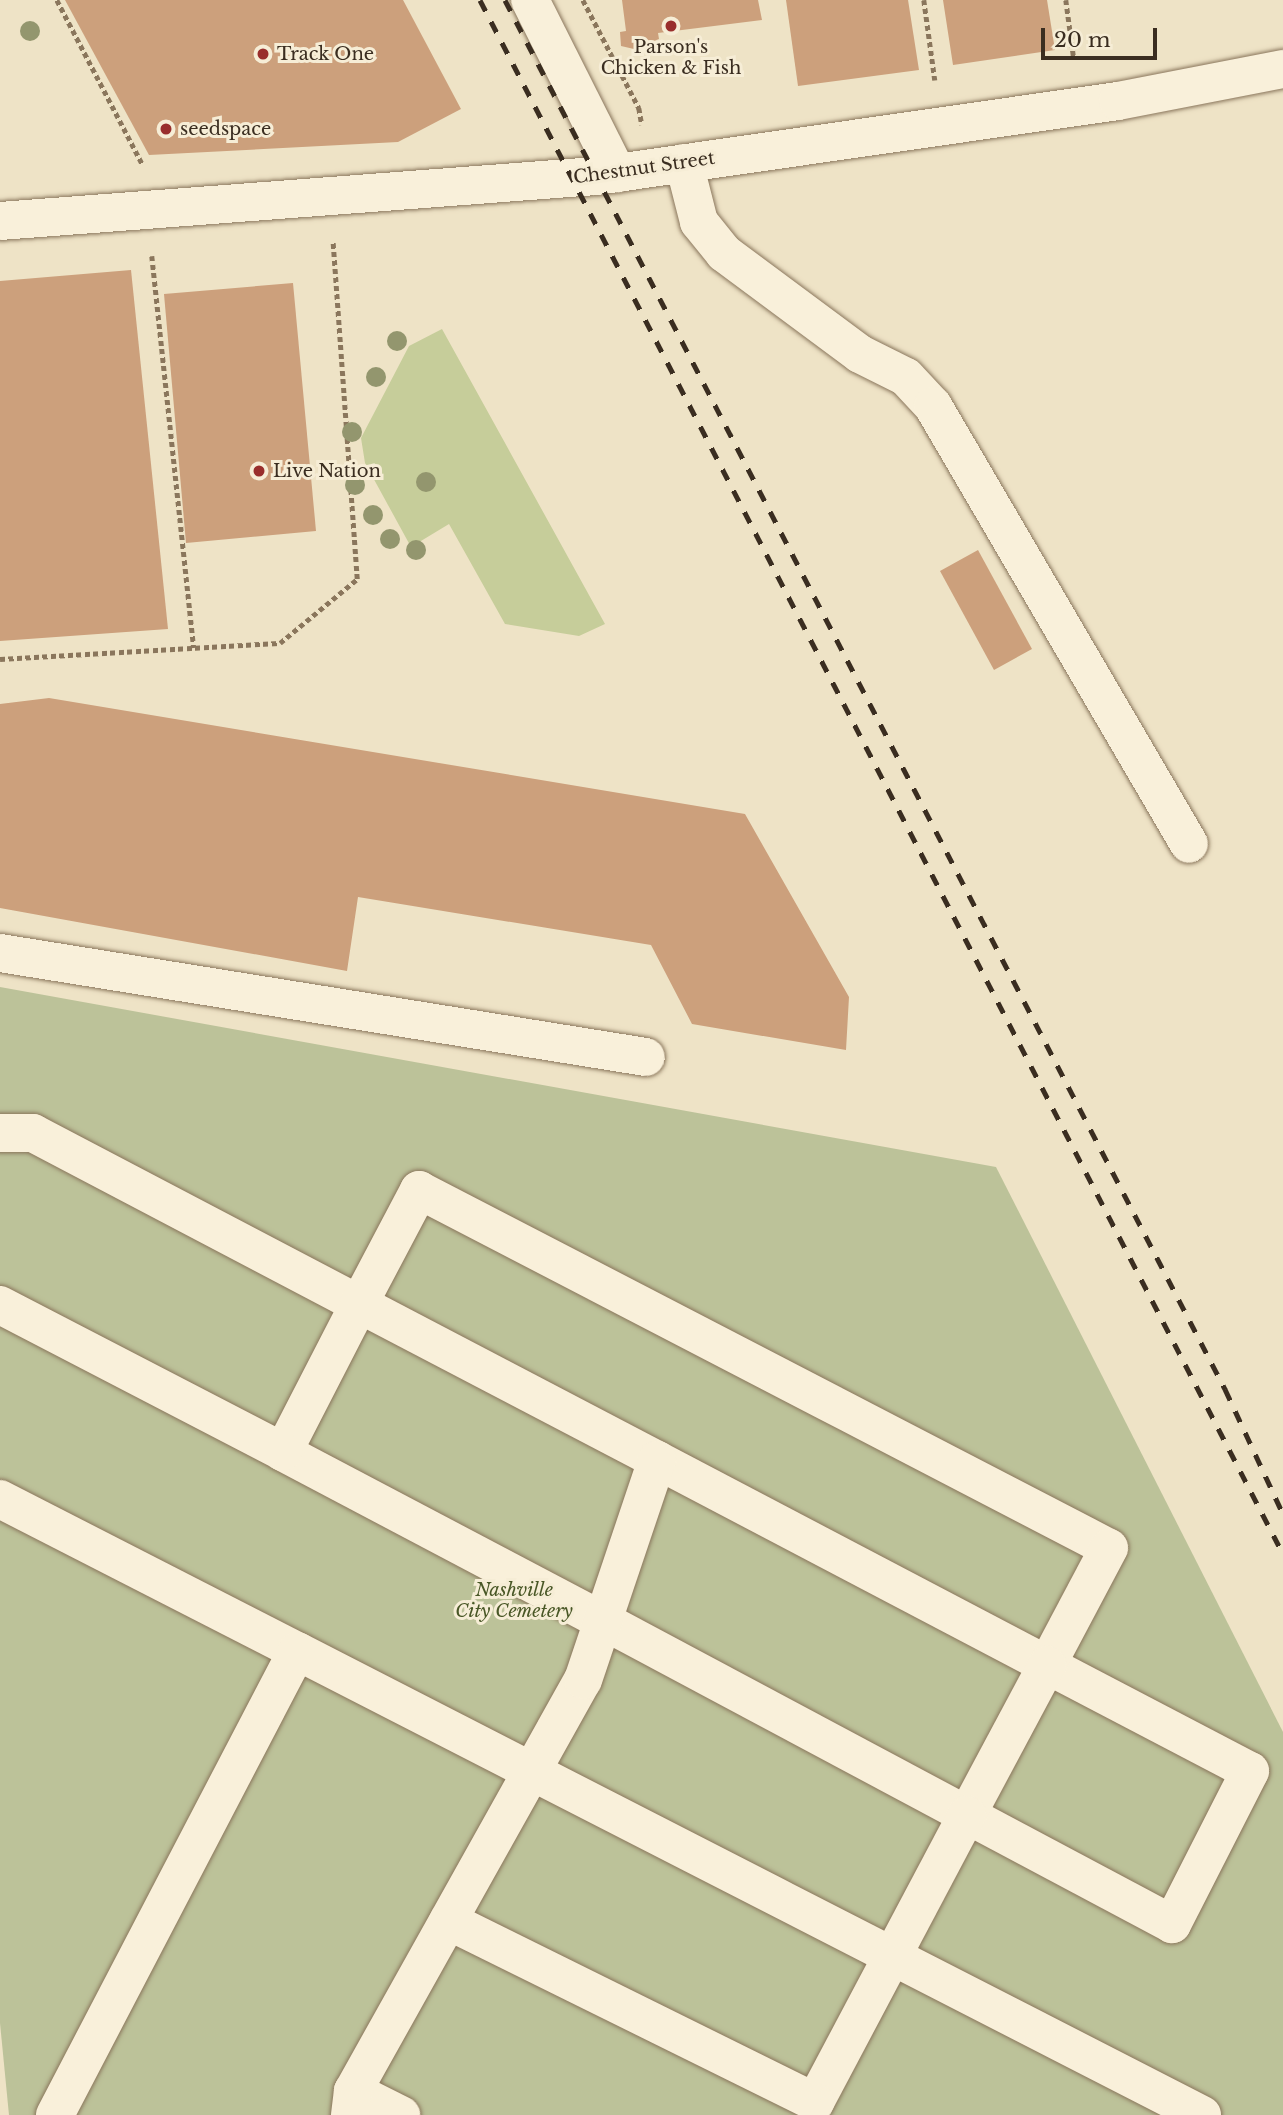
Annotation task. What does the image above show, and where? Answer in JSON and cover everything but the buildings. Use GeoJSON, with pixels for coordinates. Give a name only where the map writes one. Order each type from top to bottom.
{"type":"FeatureCollection","features":[{"type":"Feature","properties":{"kind":"street"},"geometry":{"type":"LineString","coordinates":[[530,0],[617,173]]}},
{"type":"Feature","properties":{"kind":"street","name":"Chestnut Street"},"geometry":{"type":"LineString","coordinates":[[0,221],[617,173],[1118,101],[1283,69]]}},
{"type":"Feature","properties":{"kind":"street"},"geometry":{"type":"LineString","coordinates":[[684,163],[699,222],[724,253],[860,354],[906,377],[933,406],[1189,844]]}},
{"type":"Feature","properties":{"kind":"street"},"geometry":{"type":"LineString","coordinates":[[0,953],[646,1058]]}},
{"type":"Feature","properties":{"kind":"street"},"geometry":{"type":"LineString","coordinates":[[0,1133],[33,1133],[1250,1771],[1172,1924],[603,1621],[0,1305]]}},
{"type":"Feature","properties":{"kind":"street"},"geometry":{"type":"LineString","coordinates":[[283,1452],[419,1190],[1109,1548],[811,2109],[448,1921]]}},
{"type":"Feature","properties":{"kind":"street"},"geometry":{"type":"LineString","coordinates":[[401,2115],[351,2103],[448,1921],[583,1680],[657,1460]]}},
{"type":"Feature","properties":{"kind":"street"},"geometry":{"type":"LineString","coordinates":[[0,1499],[1202,2115]]}},
{"type":"Feature","properties":{"kind":"street"},"geometry":{"type":"LineString","coordinates":[[55,2115],[297,1651]]}},
{"type":"Feature","properties":{"kind":"path"},"geometry":{"type":"LineString","coordinates":[[57,0],[143,165]]}},
{"type":"Feature","properties":{"kind":"path"},"geometry":{"type":"LineString","coordinates":[[583,0],[639,108],[642,125]]}},
{"type":"Feature","properties":{"kind":"path"},"geometry":{"type":"LineString","coordinates":[[924,0],[935,80]]}},
{"type":"Feature","properties":{"kind":"path"},"geometry":{"type":"LineString","coordinates":[[1066,0],[1074,59]]}},
{"type":"Feature","properties":{"kind":"path"},"geometry":{"type":"LineString","coordinates":[[0,659],[280,643],[358,579],[332,242]]}},
{"type":"Feature","properties":{"kind":"path"},"geometry":{"type":"LineString","coordinates":[[152,256],[194,648]]}},
{"type":"Feature","properties":{"kind":"green space"},"geometry":{"type":"Polygon","coordinates":[[[442,329],[605,624],[579,636],[505,624],[449,524],[411,547],[365,463],[361,438],[409,346],[442,329]]]}},
{"type":"Feature","properties":{"kind":"green space","name":"Nashville City Cemetery"},"geometry":{"type":"Polygon","coordinates":[[[0,987],[996,1167],[1283,1732],[1283,2115],[9,2115],[0,2023],[0,987]]]}},
{"type":"Feature","properties":{"kind":"railway"},"geometry":{"type":"LineString","coordinates":[[480,0],[1283,1554]]}},
{"type":"Feature","properties":{"kind":"railway"},"geometry":{"type":"LineString","coordinates":[[505,0],[1225,1389],[1283,1514]]}},
{"type":"Feature","properties":{"kind":"place","name":"Parson's Chicken & Fish"},"geometry":{"type":"Point","coordinates":[671,26]}},
{"type":"Feature","properties":{"kind":"place","name":"Track One"},"geometry":{"type":"Point","coordinates":[263,54]}},
{"type":"Feature","properties":{"kind":"place","name":"seedspace"},"geometry":{"type":"Point","coordinates":[166,129]}},
{"type":"Feature","properties":{"kind":"place","name":"Live Nation"},"geometry":{"type":"Point","coordinates":[259,471]}}]}
